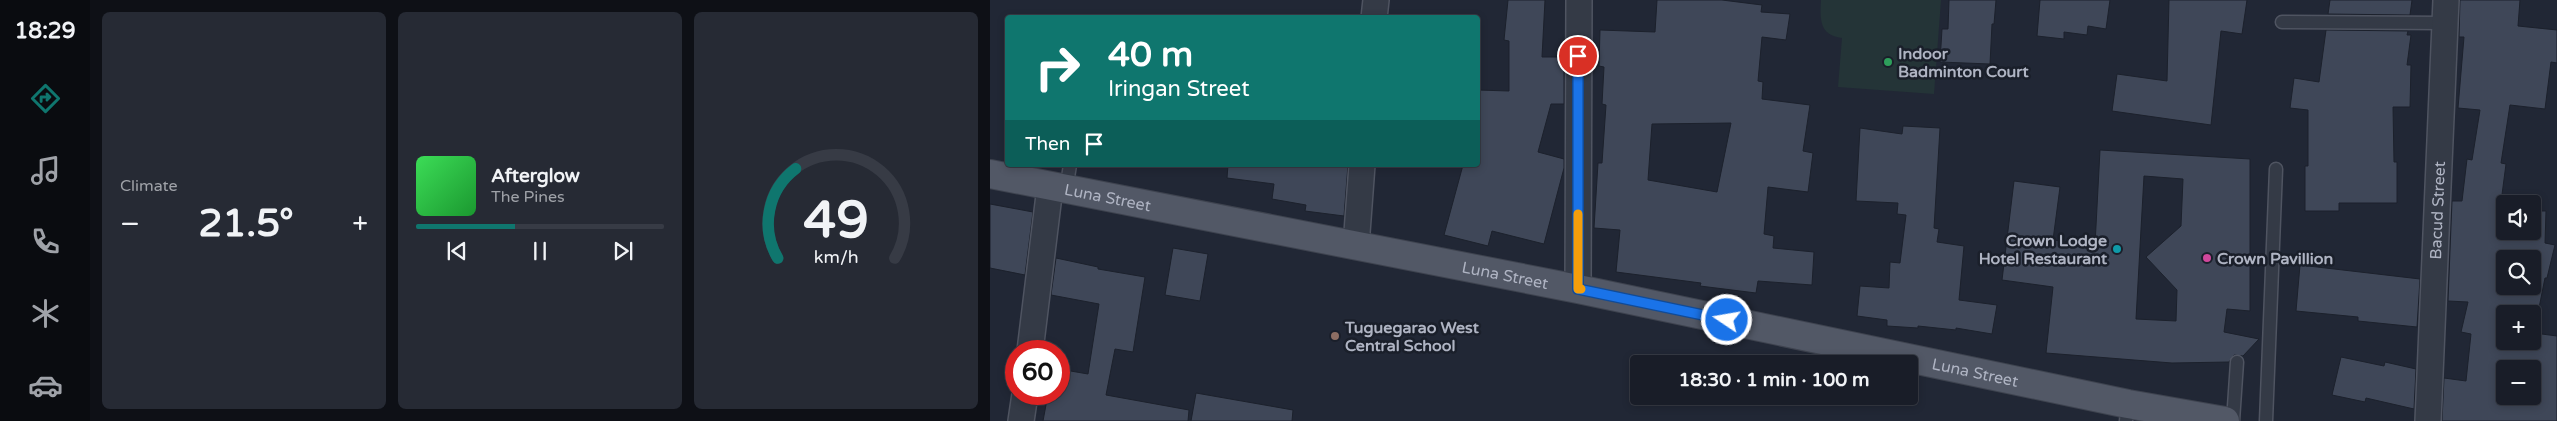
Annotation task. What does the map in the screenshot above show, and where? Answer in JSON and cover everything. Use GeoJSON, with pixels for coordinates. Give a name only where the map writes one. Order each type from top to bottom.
{"type":"FeatureCollection","features":[{"type":"Feature","properties":{"kind":"main road","name":"Luna Street"},"geometry":{"type":"LineString","coordinates":[[990,174],[1062,181],[1356,246],[1578,289],[2127,412],[2225,421]]}},
{"type":"Feature","properties":{"kind":"street"},"geometry":{"type":"LineString","coordinates":[[1374,15],[1376,0]]}},
{"type":"Feature","properties":{"kind":"street"},"geometry":{"type":"LineString","coordinates":[[1578,289],[1579,0]]}},
{"type":"Feature","properties":{"kind":"street","name":"Bacud Street"},"geometry":{"type":"LineString","coordinates":[[2428,421],[2445,12]]}},
{"type":"Feature","properties":{"kind":"street"},"geometry":{"type":"LineString","coordinates":[[1356,246],[1362,167]]}},
{"type":"Feature","properties":{"kind":"street"},"geometry":{"type":"LineString","coordinates":[[1032,340],[1062,181]]}},
{"type":"Feature","properties":{"kind":"street"},"geometry":{"type":"LineString","coordinates":[[1022,421],[1024,405]]}},
{"type":"Feature","properties":{"kind":"lane"},"geometry":{"type":"LineString","coordinates":[[2282,22],[2445,12]]}},
{"type":"Feature","properties":{"kind":"lane"},"geometry":{"type":"LineString","coordinates":[[2266,421],[2276,169]]}},
{"type":"Feature","properties":{"kind":"lane"},"geometry":{"type":"LineString","coordinates":[[2233,421],[2237,362]]}},
{"type":"Feature","properties":{"kind":"shaded area","name":"Indoor Badminton Court"},"geometry":{"type":"Polygon","coordinates":[[[1821,0],[1941,0],[1934,94],[1838,87],[1842,38],[1834,36],[1825,30],[1821,20],[1821,0]]]}},
{"type":"Feature","properties":{"kind":"building"},"geometry":{"type":"Polygon","coordinates":[[[1508,0],[1545,0],[1542,57],[1564,57],[1564,104],[1551,104],[1538,152],[1564,159],[1564,168],[1544,244],[1492,231],[1488,246],[1444,235],[1462,167],[1480,167],[1480,90],[1509,91],[1509,41],[1504,40],[1508,0]]]}},
{"type":"Feature","properties":{"kind":"building"},"geometry":{"type":"Polygon","coordinates":[[[1657,0],[1722,0],[1762,5],[1761,12],[1790,14],[1786,40],[1762,37],[1758,81],[1763,82],[1762,99],[1810,105],[1803,151],[1813,153],[1808,192],[1768,187],[1764,234],[1774,236],[1773,248],[1814,252],[1812,285],[1758,281],[1756,293],[1700,286],[1701,283],[1616,272],[1620,230],[1594,228],[1598,163],[1602,163],[1606,105],[1602,104],[1604,67],[1599,66],[1600,30],[1655,32],[1657,0]],[[1731,123],[1652,124],[1648,180],[1717,192],[1731,123]]]}},
{"type":"Feature","properties":{"kind":"building"},"geometry":{"type":"Polygon","coordinates":[[[1949,0],[1996,0],[1994,24],[1992,24],[1990,64],[1940,62],[1942,29],[1948,29],[1949,0]]]}},
{"type":"Feature","properties":{"kind":"building"},"geometry":{"type":"Polygon","coordinates":[[[2040,0],[2110,0],[2106,29],[2088,26],[2087,35],[2064,32],[2064,39],[2037,36],[2040,0]]]}},
{"type":"Feature","properties":{"kind":"building"},"geometry":{"type":"Polygon","coordinates":[[[2169,0],[2247,0],[2242,34],[2221,31],[2211,125],[2112,111],[2117,74],[2167,81],[2169,0]]]}},
{"type":"Feature","properties":{"kind":"building"},"geometry":{"type":"Polygon","coordinates":[[[2330,0],[2412,0],[2410,15],[2328,14],[2330,0]]]}},
{"type":"Feature","properties":{"kind":"building"},"geometry":{"type":"Polygon","coordinates":[[[2460,0],[2520,0],[2518,26],[2557,30],[2557,63],[2551,62],[2545,109],[2510,105],[2501,163],[2506,164],[2502,195],[2496,195],[2496,240],[2541,240],[2541,211],[2546,211],[2545,243],[2555,245],[2540,305],[2496,305],[2496,350],[2541,350],[2541,334],[2557,336],[2557,421],[2442,421],[2444,378],[2466,381],[2471,334],[2461,332],[2468,302],[2448,301],[2452,201],[2462,201],[2467,159],[2472,160],[2480,110],[2458,108],[2464,37],[2459,37],[2460,0]]]}},
{"type":"Feature","properties":{"kind":"building"},"geometry":{"type":"Polygon","coordinates":[[[2326,30],[2408,31],[2407,35],[2411,35],[2407,65],[2411,65],[2410,107],[2393,107],[2394,162],[2397,162],[2397,203],[2339,203],[2339,211],[2305,211],[2305,166],[2308,166],[2308,110],[2290,108],[2294,78],[2319,82],[2326,30]]]}},
{"type":"Feature","properties":{"kind":"building"},"geometry":{"type":"Polygon","coordinates":[[[1903,126],[1940,128],[1934,228],[1939,229],[1937,242],[1964,246],[1959,300],[1997,305],[1992,334],[1956,328],[1956,330],[1918,326],[1918,328],[1887,326],[1887,320],[1857,316],[1860,286],[1889,288],[1890,262],[1900,263],[1906,215],[1897,214],[1898,203],[1856,201],[1860,128],[1902,134],[1903,126]]]}},
{"type":"Feature","properties":{"kind":"building"},"geometry":{"type":"Polygon","coordinates":[[[2100,150],[2250,159],[2250,311],[2227,309],[2224,332],[2259,339],[2243,356],[2234,355],[2229,362],[2172,363],[2046,353],[2053,287],[2002,280],[2014,181],[2060,187],[2053,240],[2095,245],[2100,150]],[[2144,176],[2136,319],[2176,321],[2177,290],[2146,257],[2181,226],[2183,179],[2144,176]]]}},
{"type":"Feature","properties":{"kind":"building"},"geometry":{"type":"Polygon","coordinates":[[[1228,167],[1348,167],[1344,216],[1305,211],[1306,205],[1272,199],[1274,184],[1227,178],[1228,167]]]}},
{"type":"Feature","properties":{"kind":"building"},"geometry":{"type":"Polygon","coordinates":[[[990,204],[1033,212],[1025,275],[990,268],[990,204]]]}},
{"type":"Feature","properties":{"kind":"building"},"geometry":{"type":"Polygon","coordinates":[[[1173,248],[1208,254],[1200,301],[1165,295],[1173,248]]]}},
{"type":"Feature","properties":{"kind":"building"},"geometry":{"type":"Polygon","coordinates":[[[1056,258],[1098,267],[1098,269],[1145,277],[1133,352],[1115,349],[1106,395],[1189,410],[1188,421],[1043,421],[1046,405],[1070,405],[1070,371],[1088,374],[1099,304],[1051,295],[1056,258]]]}},
{"type":"Feature","properties":{"kind":"building"},"geometry":{"type":"Polygon","coordinates":[[[2300,265],[2420,279],[2417,327],[2358,321],[2358,317],[2296,311],[2300,265]]]}},
{"type":"Feature","properties":{"kind":"building"},"geometry":{"type":"Polygon","coordinates":[[[2341,357],[2384,366],[2385,362],[2416,369],[2414,409],[2366,398],[2365,402],[2332,395],[2341,357]]]}},
{"type":"Feature","properties":{"kind":"building"},"geometry":{"type":"Polygon","coordinates":[[[1196,393],[1293,410],[1292,421],[1191,421],[1196,393]]]}},
{"type":"Feature","properties":{"kind":"slow traffic"},"geometry":{"type":"LineString","coordinates":[[1578,214],[1578,289],[1581,289]]}},
{"type":"Feature","properties":{"kind":"place","name":"Indoor Badminton Court"},"geometry":{"type":"Point","coordinates":[1888,62]}},
{"type":"Feature","properties":{"kind":"place","name":"Crown Lodge Hotel Restaurant"},"geometry":{"type":"Point","coordinates":[2117,249]}},
{"type":"Feature","properties":{"kind":"place","name":"Crown Pavillion"},"geometry":{"type":"Point","coordinates":[2207,258]}},
{"type":"Feature","properties":{"kind":"place","name":"Tuguegarao West Central School"},"geometry":{"type":"Point","coordinates":[1335,336]}},
{"type":"Feature","properties":{"kind":"route"},"geometry":{"type":"LineString","coordinates":[[1578,56],[1578,289],[1727,320]]}}]}
